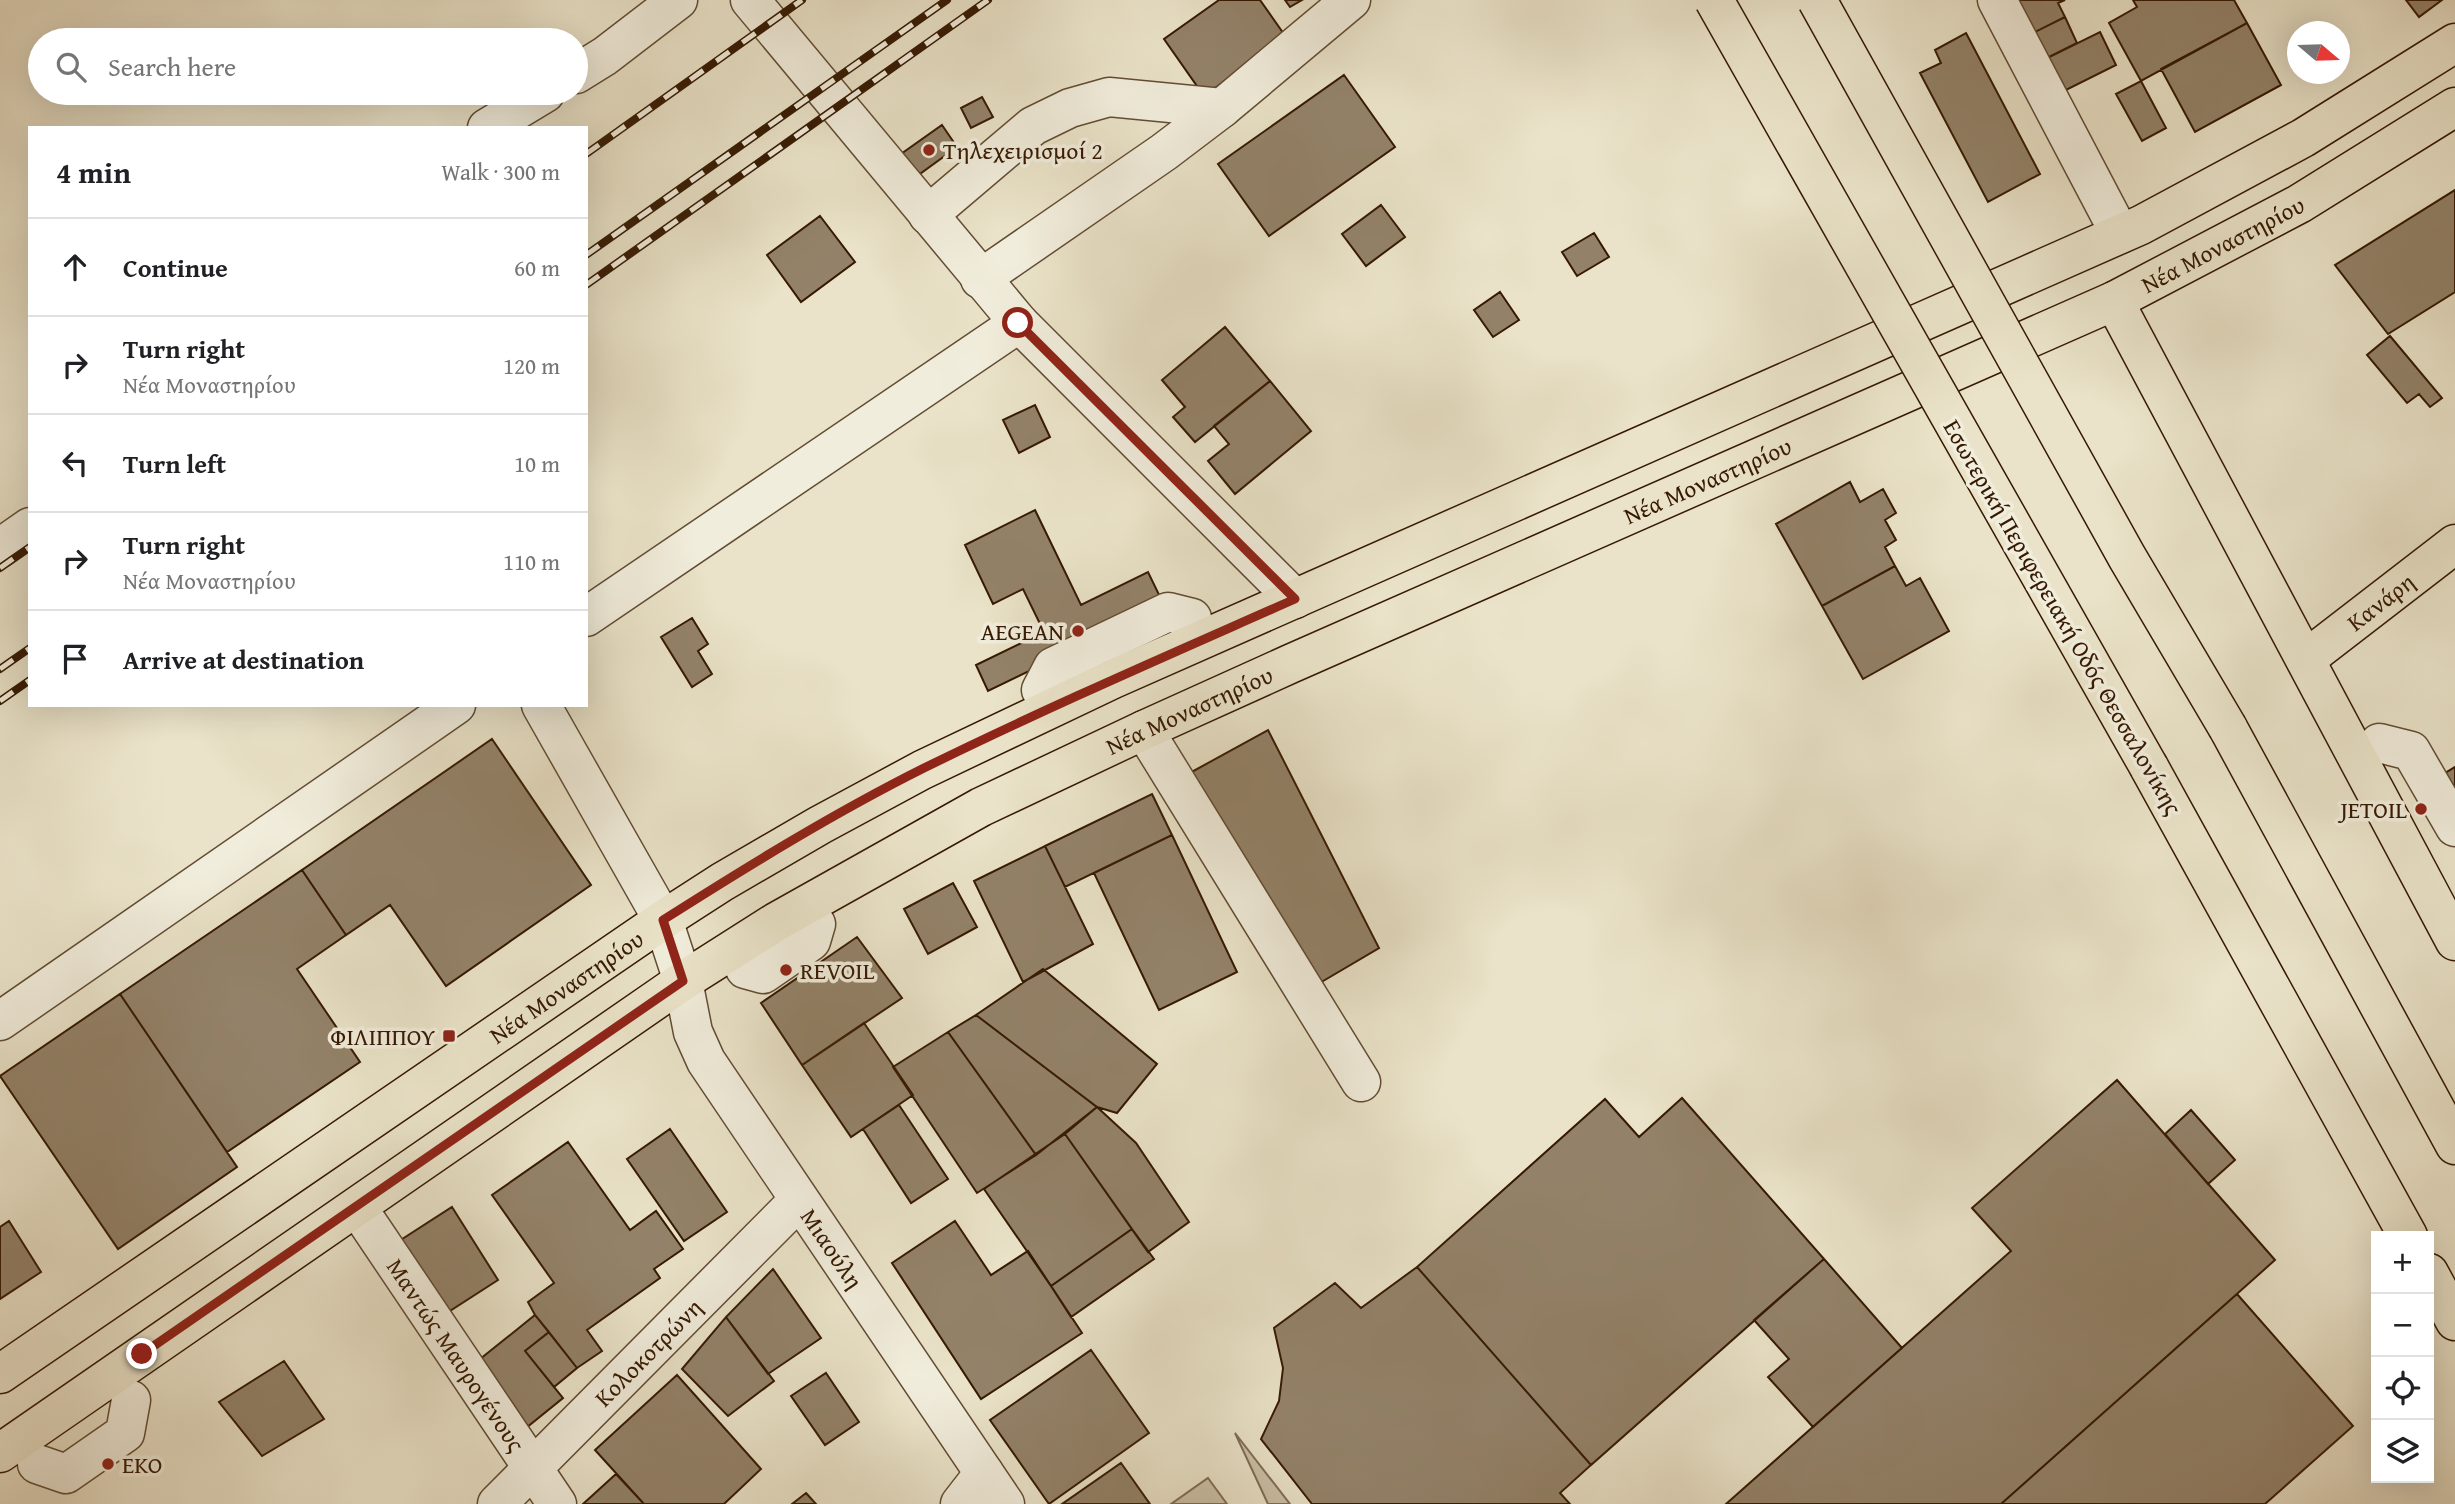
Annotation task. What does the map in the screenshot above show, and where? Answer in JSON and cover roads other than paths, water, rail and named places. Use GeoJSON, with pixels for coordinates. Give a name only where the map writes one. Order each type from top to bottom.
{"type":"FeatureCollection","features":[{"type":"Feature","properties":{"kind":"main road","name":"Εσωτερική Περιφερειακή Οδός Θεσσαλονίκης"},"geometry":{"type":"LineString","coordinates":[[1714,0],[2149,767],[2405,1231]]}},
{"type":"Feature","properties":{"kind":"main road"},"geometry":{"type":"LineString","coordinates":[[1817,0],[2127,557],[2228,728],[2455,1145]]}},
{"type":"Feature","properties":{"kind":"main road","name":"Νέα Μοναστηρίου"},"geometry":{"type":"LineString","coordinates":[[0,1374],[663,920],[755,863],[922,770],[1112,679],[2120,234],[2269,159],[2455,43]]}},
{"type":"Feature","properties":{"kind":"main road","name":"Νέα Μοναστηρίου"},"geometry":{"type":"LineString","coordinates":[[0,1453],[683,981],[776,922],[981,807],[1144,730],[2114,301],[2299,204],[2455,107]]}},
{"type":"Feature","properties":{"kind":"main road"},"geometry":{"type":"LineString","coordinates":[[2114,301],[2450,932]]}},
{"type":"Feature","properties":{"kind":"main road","name":"Κανάρη"},"geometry":{"type":"LineString","coordinates":[[2306,659],[2455,544]]}},
{"type":"Feature","properties":{"kind":"main road"},"geometry":{"type":"LineString","coordinates":[[2434,1282],[2455,1321]]}},
{"type":"Feature","properties":{"kind":"street"},"geometry":{"type":"LineString","coordinates":[[588,67],[678,0]]}},
{"type":"Feature","properties":{"kind":"street"},"geometry":{"type":"LineString","coordinates":[[750,0],[1018,323],[1295,599]]}},
{"type":"Feature","properties":{"kind":"street"},"geometry":{"type":"LineString","coordinates":[[980,279],[1164,152],[1222,108],[1351,0]]}},
{"type":"Feature","properties":{"kind":"street"},"geometry":{"type":"LineString","coordinates":[[1997,0],[2120,234]]}},
{"type":"Feature","properties":{"kind":"street"},"geometry":{"type":"LineString","coordinates":[[928,215],[1033,126],[1070,108],[1109,97],[1222,108]]}},
{"type":"Feature","properties":{"kind":"street"},"geometry":{"type":"LineString","coordinates":[[490,126],[525,105]]}},
{"type":"Feature","properties":{"kind":"street"},"geometry":{"type":"LineString","coordinates":[[588,616],[1018,323]]}},
{"type":"Feature","properties":{"kind":"street"},"geometry":{"type":"LineString","coordinates":[[0,548],[28,528]]}},
{"type":"Feature","properties":{"kind":"street"},"geometry":{"type":"LineString","coordinates":[[1041,690],[1053,667],[1168,611],[1192,618]]}},
{"type":"Feature","properties":{"kind":"street"},"geometry":{"type":"LineString","coordinates":[[0,1021],[453,707]]}},
{"type":"Feature","properties":{"kind":"street","name":"Μιαούλη"},"geometry":{"type":"LineString","coordinates":[[542,707],[663,920],[683,981],[691,1023],[706,1061],[995,1488]]}},
{"type":"Feature","properties":{"kind":"street"},"geometry":{"type":"LineString","coordinates":[[1144,730],[1361,1082]]}},
{"type":"Feature","properties":{"kind":"street"},"geometry":{"type":"LineString","coordinates":[[2379,743],[2412,751],[2455,827]]}},
{"type":"Feature","properties":{"kind":"street"},"geometry":{"type":"LineString","coordinates":[[745,969],[763,974],[811,941],[816,924]]}},
{"type":"Feature","properties":{"kind":"street","name":"Κολοκοτρώνη"},"geometry":{"type":"LineString","coordinates":[[497,1504],[799,1200]]}},
{"type":"Feature","properties":{"kind":"street","name":"Μαντώς Μαυρογένους"},"geometry":{"type":"LineString","coordinates":[[357,1207],[557,1504]]}},
{"type":"Feature","properties":{"kind":"street"},"geometry":{"type":"LineString","coordinates":[[37,1464],[66,1474],[125,1433],[131,1399]]}},
{"type":"Feature","properties":{"kind":"street"},"geometry":{"type":"LineString","coordinates":[[960,1504],[995,1488]]}},
{"type":"Feature","properties":{"kind":"railway"},"geometry":{"type":"LineString","coordinates":[[588,153],[802,0]]}},
{"type":"Feature","properties":{"kind":"railway"},"geometry":{"type":"LineString","coordinates":[[588,254],[947,0]]}},
{"type":"Feature","properties":{"kind":"railway"},"geometry":{"type":"LineString","coordinates":[[588,284],[988,0]]}},
{"type":"Feature","properties":{"kind":"railway"},"geometry":{"type":"LineString","coordinates":[[0,568],[28,548]]}},
{"type":"Feature","properties":{"kind":"railway"},"geometry":{"type":"LineString","coordinates":[[0,669],[28,649]]}},
{"type":"Feature","properties":{"kind":"railway"},"geometry":{"type":"LineString","coordinates":[[0,701],[28,681]]}},
{"type":"Feature","properties":{"kind":"place","name":"Τηλεχειρισμοί 2"},"geometry":{"type":"Point","coordinates":[929,150]}},
{"type":"Feature","properties":{"kind":"place","name":"AEGEAN"},"geometry":{"type":"Point","coordinates":[1078,631]}},
{"type":"Feature","properties":{"kind":"place","name":"JETOIL"},"geometry":{"type":"Point","coordinates":[2421,809]}},
{"type":"Feature","properties":{"kind":"place","name":"REVOIL"},"geometry":{"type":"Point","coordinates":[786,970]}},
{"type":"Feature","properties":{"kind":"place","name":"ΦΙΛΙΠΠΟΥ"},"geometry":{"type":"Point","coordinates":[449,1036]}},
{"type":"Feature","properties":{"kind":"place","name":"EKO"},"geometry":{"type":"Point","coordinates":[108,1464]}}]}
